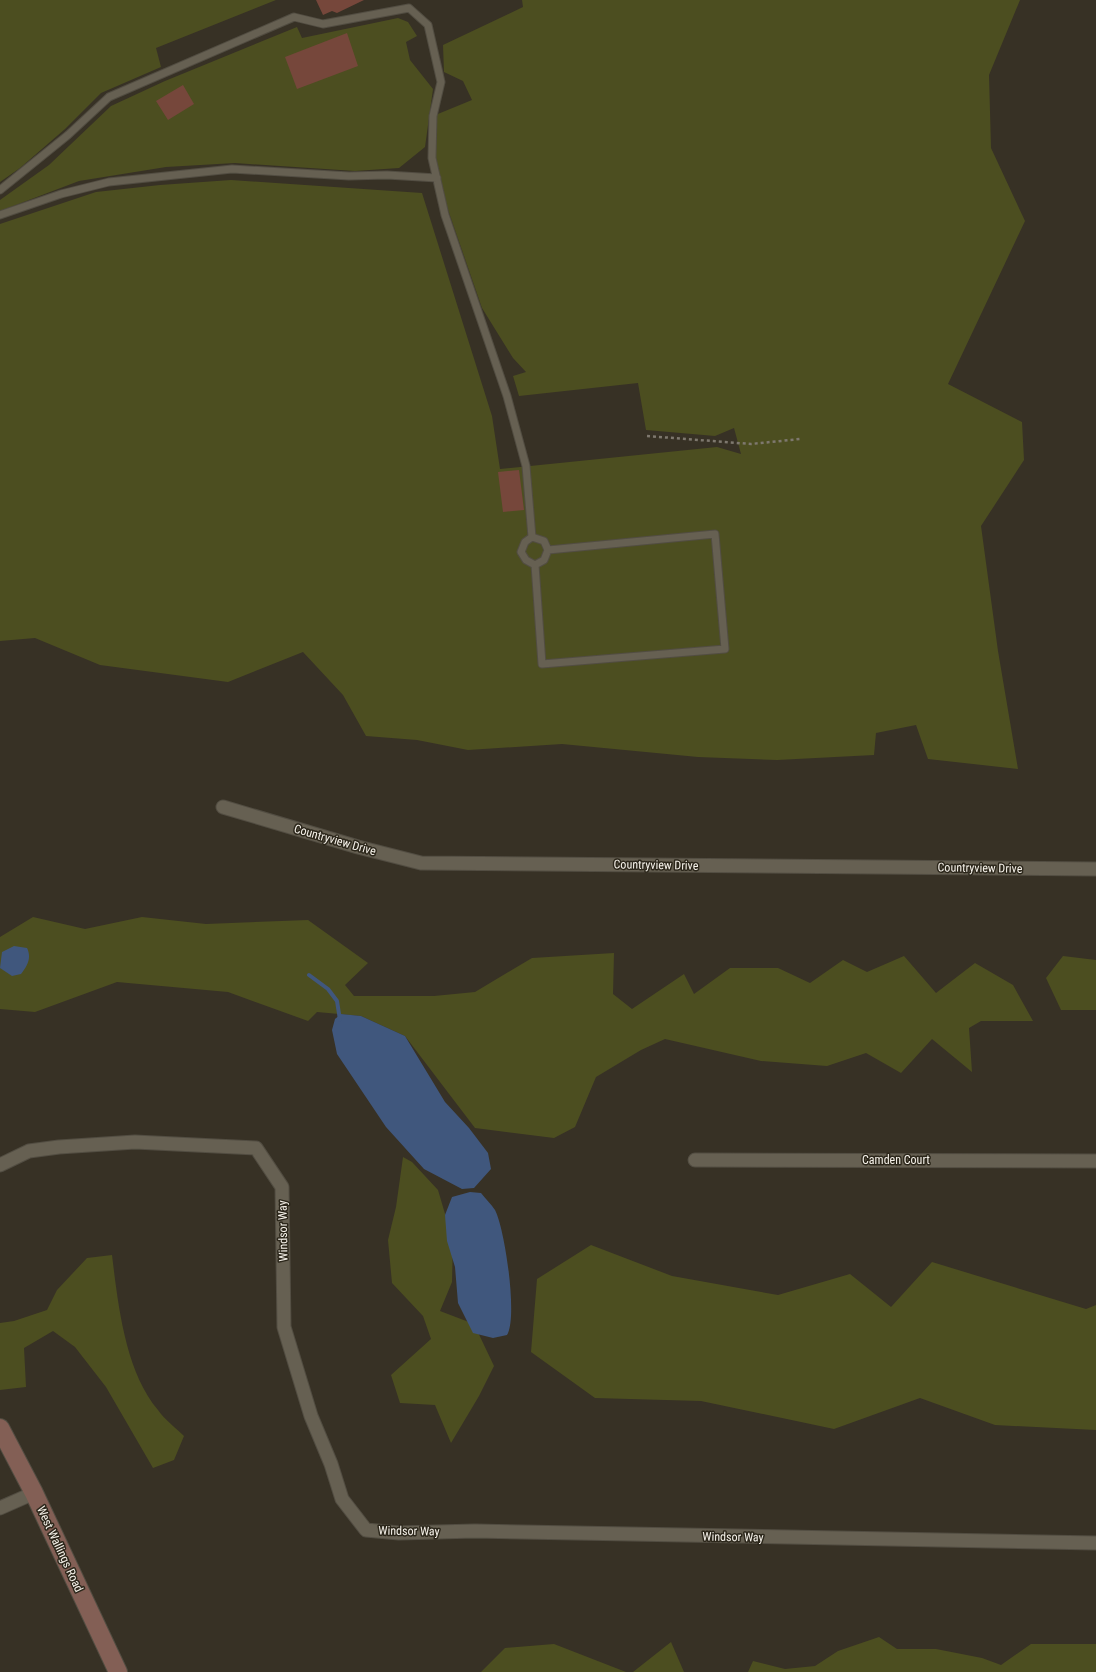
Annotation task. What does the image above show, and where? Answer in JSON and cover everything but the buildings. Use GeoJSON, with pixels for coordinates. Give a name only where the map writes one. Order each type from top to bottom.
{"type":"FeatureCollection","features":[{"type":"Feature","properties":{"kind":"street","name":"Countryview Drive"},"geometry":{"type":"LineString","coordinates":[[223,807],[358,847],[421,863],[1096,869]]}},
{"type":"Feature","properties":{"kind":"street","name":"Windsor Way"},"geometry":{"type":"LineString","coordinates":[[0,1165],[29,1151],[59,1147],[135,1142],[256,1148],[282,1187],[284,1327],[311,1416],[331,1464],[342,1499],[366,1530],[399,1533],[475,1531],[1096,1544]]}},
{"type":"Feature","properties":{"kind":"street","name":"Camden Court"},"geometry":{"type":"LineString","coordinates":[[695,1160],[1096,1161]]}},
{"type":"Feature","properties":{"kind":"street","name":"West Wallings Road"},"geometry":{"type":"LineString","coordinates":[[0,1428],[34,1493],[118,1672]]}},
{"type":"Feature","properties":{"kind":"street"},"geometry":{"type":"LineString","coordinates":[[0,1508],[34,1493]]}},
{"type":"Feature","properties":{"kind":"lane"},"geometry":{"type":"LineString","coordinates":[[0,190],[68,135],[110,97],[294,17],[323,24],[408,8],[428,25],[441,82],[433,116],[432,158],[445,215],[507,396],[526,466],[532,537]]}},
{"type":"Feature","properties":{"kind":"lane"},"geometry":{"type":"LineString","coordinates":[[0,215],[61,194],[109,182],[232,169],[349,176],[388,175],[437,178]]}},
{"type":"Feature","properties":{"kind":"lane"},"geometry":{"type":"LineString","coordinates":[[536,565],[542,664],[725,649],[715,534],[548,550]]}},
{"type":"Feature","properties":{"kind":"lane"},"geometry":{"type":"LineString","coordinates":[[532,537],[544,541],[548,550],[544,560],[536,565]]}},
{"type":"Feature","properties":{"kind":"lane"},"geometry":{"type":"LineString","coordinates":[[532,537],[525,542],[521,552],[526,560],[536,565]]}},
{"type":"Feature","properties":{"kind":"path"},"geometry":{"type":"LineString","coordinates":[[647,436],[751,444],[800,439]]}},
{"type":"Feature","properties":{"kind":"green space"},"geometry":{"type":"Polygon","coordinates":[[[0,0],[276,0],[156,48],[161,67],[101,93],[65,129],[20,168],[0,182],[0,0]]]}},
{"type":"Feature","properties":{"kind":"green space"},"geometry":{"type":"Polygon","coordinates":[[[522,0],[1020,0],[989,75],[991,148],[1025,221],[948,384],[1022,422],[1024,460],[981,526],[998,651],[1018,769],[928,759],[916,725],[876,733],[874,755],[777,760],[698,757],[562,744],[468,750],[417,740],[366,736],[343,695],[303,652],[228,682],[100,665],[35,638],[0,641],[0,224],[96,192],[160,185],[231,180],[422,193],[492,416],[500,469],[717,447],[741,454],[734,428],[715,436],[646,430],[638,383],[519,396],[513,376],[526,372],[513,358],[482,308],[437,178],[432,158],[433,116],[472,100],[463,81],[444,72],[443,45],[523,7],[522,0]]]}},
{"type":"Feature","properties":{"kind":"green space"},"geometry":{"type":"Polygon","coordinates":[[[398,18],[408,22],[417,36],[406,42],[410,60],[433,89],[425,147],[399,168],[355,171],[235,163],[166,167],[79,181],[0,211],[0,200],[49,165],[111,106],[165,81],[297,27],[302,38],[398,18]]]}},
{"type":"Feature","properties":{"kind":"green space"},"geometry":{"type":"Polygon","coordinates":[[[33,917],[85,929],[142,917],[206,924],[308,920],[368,963],[345,985],[354,996],[434,996],[475,992],[532,958],[614,953],[613,994],[632,1009],[684,974],[694,994],[730,968],[778,968],[810,983],[843,960],[867,972],[904,956],[936,993],[975,963],[1013,985],[1033,1021],[981,1021],[969,1028],[972,1072],[932,1039],[901,1073],[866,1053],[827,1066],[761,1061],[665,1039],[641,1050],[596,1077],[575,1127],[554,1138],[475,1128],[405,1036],[361,1016],[317,1012],[308,1021],[228,992],[117,982],[35,1012],[0,1009],[0,937],[33,917]]]}},
{"type":"Feature","properties":{"kind":"green space"},"geometry":{"type":"Polygon","coordinates":[[[1063,956],[1096,960],[1096,1010],[1061,1010],[1046,978],[1063,956]]]}},
{"type":"Feature","properties":{"kind":"green space"},"geometry":{"type":"Polygon","coordinates":[[[403,1157],[412,1162],[438,1190],[453,1241],[452,1282],[440,1311],[474,1324],[494,1366],[479,1396],[451,1443],[435,1405],[400,1403],[391,1375],[431,1339],[423,1316],[392,1283],[388,1240],[396,1207],[403,1157]]]}},
{"type":"Feature","properties":{"kind":"green space"},"geometry":{"type":"Polygon","coordinates":[[[591,1245],[672,1276],[778,1295],[850,1274],[891,1307],[932,1262],[1086,1309],[1096,1305],[1096,1430],[995,1425],[920,1398],[834,1429],[701,1401],[595,1398],[531,1352],[537,1279],[591,1245]]]}},
{"type":"Feature","properties":{"kind":"green space"},"geometry":{"type":"Polygon","coordinates":[[[112,1255],[120,1315],[131,1357],[138,1376],[147,1394],[161,1414],[184,1436],[174,1460],[153,1468],[106,1387],[75,1347],[53,1331],[24,1348],[26,1387],[0,1390],[0,1323],[14,1321],[47,1310],[57,1290],[87,1258],[112,1255]]]}},
{"type":"Feature","properties":{"kind":"green space"},"geometry":{"type":"Polygon","coordinates":[[[879,1637],[897,1649],[936,1649],[982,1658],[1001,1665],[1031,1644],[1096,1644],[1096,1672],[748,1672],[753,1661],[785,1669],[815,1666],[838,1651],[879,1637]]]}},
{"type":"Feature","properties":{"kind":"green space"},"geometry":{"type":"Polygon","coordinates":[[[671,1642],[684,1672],[633,1672],[671,1642]]]}},
{"type":"Feature","properties":{"kind":"green space"},"geometry":{"type":"Polygon","coordinates":[[[554,1644],[626,1672],[481,1672],[505,1648],[554,1644]]]}},
{"type":"Feature","properties":{"kind":"water"},"geometry":{"type":"Polygon","coordinates":[[[14,946],[27,948],[29,959],[21,974],[12,976],[0,968],[2,952],[14,946]]]}},
{"type":"Feature","properties":{"kind":"water"},"geometry":{"type":"Polygon","coordinates":[[[341,1014],[361,1016],[405,1036],[445,1102],[469,1128],[488,1153],[491,1169],[474,1188],[462,1189],[424,1169],[386,1127],[337,1054],[332,1030],[335,1019],[341,1014]]]}},
{"type":"Feature","properties":{"kind":"water"},"geometry":{"type":"Polygon","coordinates":[[[470,1192],[481,1193],[495,1210],[503,1235],[506,1253],[511,1293],[510,1326],[507,1335],[493,1338],[473,1333],[458,1303],[455,1267],[447,1241],[445,1215],[452,1197],[470,1192]]]}},
{"type":"Feature","properties":{"kind":"waterway"},"geometry":{"type":"LineString","coordinates":[[309,975],[328,989],[337,1001],[340,1020]]}}]}
